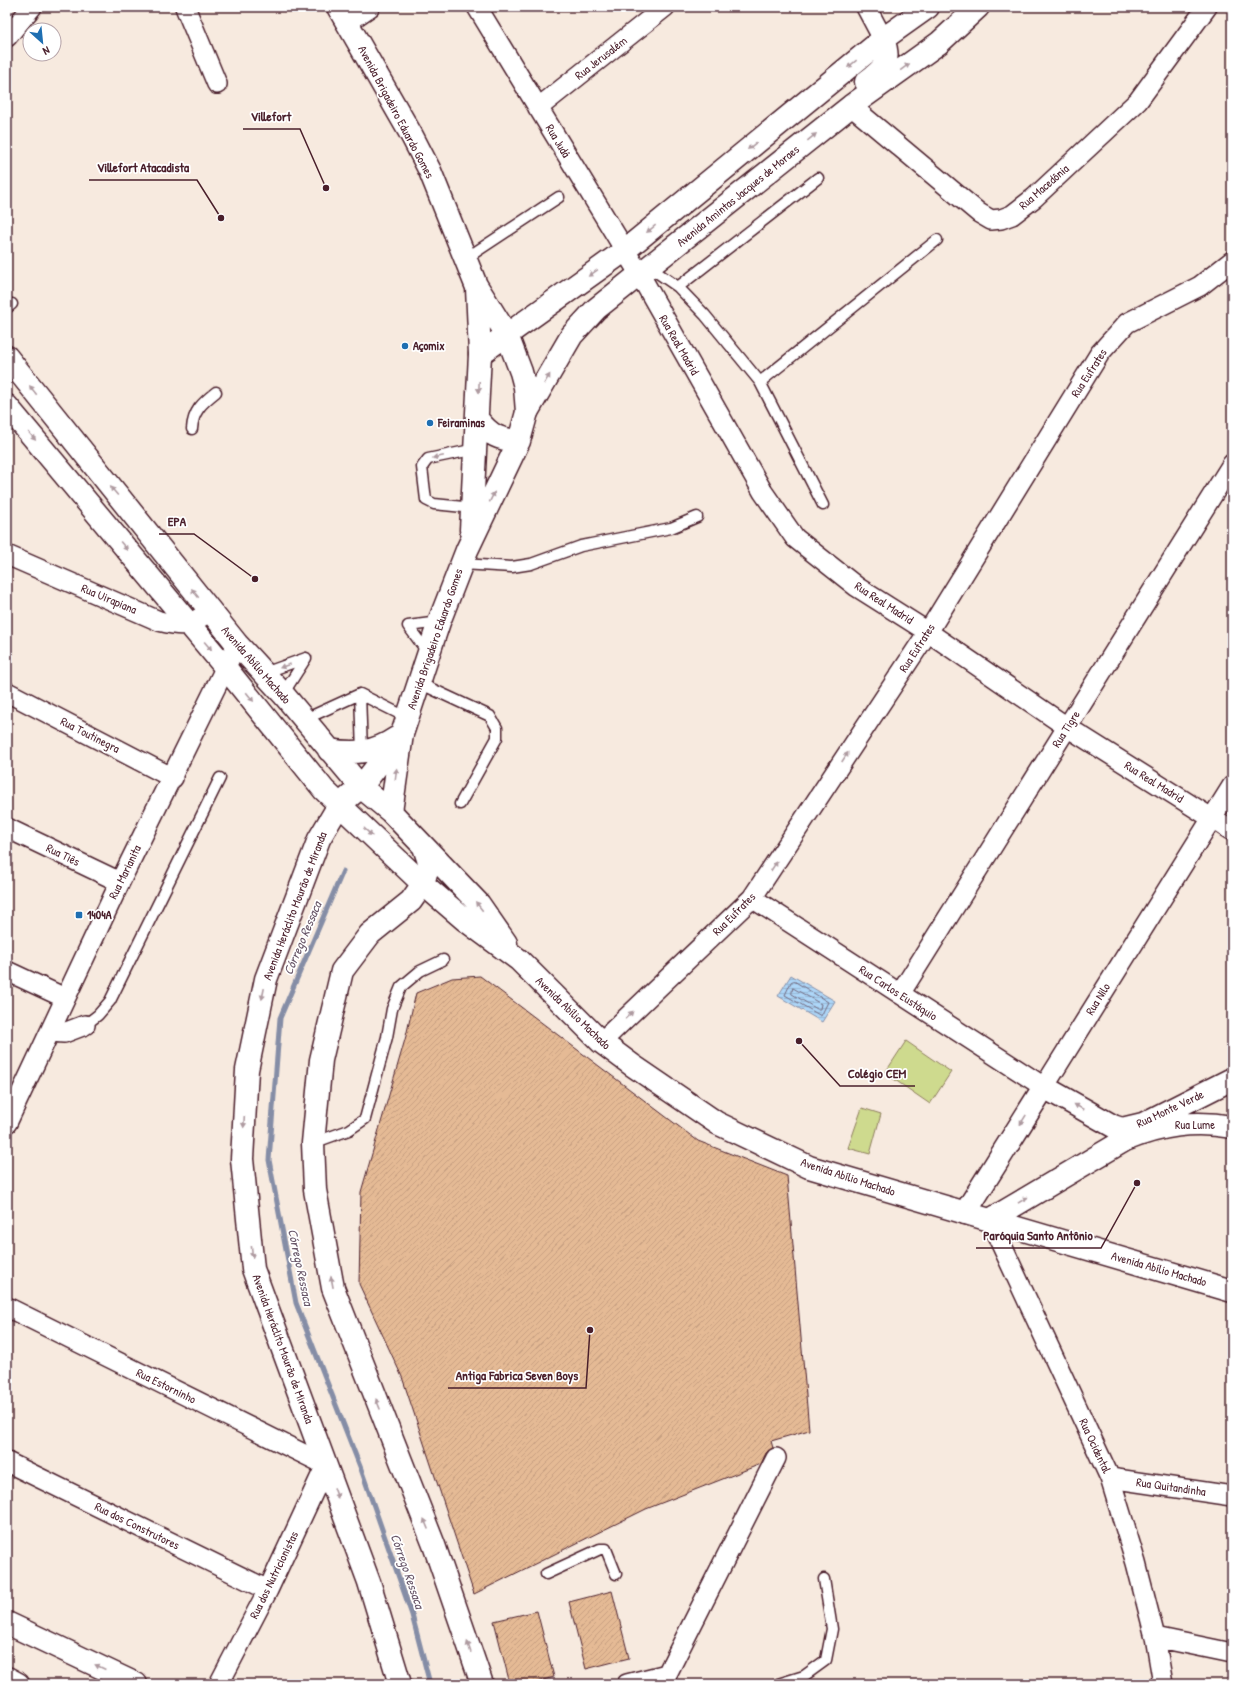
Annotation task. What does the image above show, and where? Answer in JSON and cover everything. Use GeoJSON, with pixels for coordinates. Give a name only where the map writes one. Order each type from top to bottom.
{"type":"FeatureCollection","features":[{"type":"Feature","properties":{"kind":"main road"},"geometry":{"type":"LineString","coordinates":[[480,354],[624,251],[882,39],[928,7]]}},
{"type":"Feature","properties":{"kind":"main road","name":"Avenida Amintas Jacques de Moraes"},"geometry":{"type":"LineString","coordinates":[[527,412],[572,334],[596,309],[851,106],[939,43],[978,7]]}},
{"type":"Feature","properties":{"kind":"main road","name":"Avenida Brigadeiro Eduardo Gomes"},"geometry":{"type":"LineString","coordinates":[[343,15],[412,136],[430,171],[476,285],[507,335],[522,372],[527,412],[519,441],[466,554],[419,683],[405,726],[391,812]]}},
{"type":"Feature","properties":{"kind":"main road"},"geometry":{"type":"LineString","coordinates":[[851,106],[855,95],[863,85],[885,65],[887,57],[882,39]]}},
{"type":"Feature","properties":{"kind":"main road","name":"Avenida Brigadeiro Eduardo Gomes"},"geometry":{"type":"LineString","coordinates":[[466,554],[473,508],[478,420],[480,354],[476,285]]}},
{"type":"Feature","properties":{"kind":"main road","name":"Avenida Abílio Machado"},"geometry":{"type":"LineString","coordinates":[[7,357],[237,644],[283,694],[303,720],[361,786],[391,812],[479,904],[519,960]]}},
{"type":"Feature","properties":{"kind":"main road","name":"Avenida Abílio Machado"},"geometry":{"type":"LineString","coordinates":[[7,406],[225,667],[324,790],[423,884],[465,920],[519,960],[601,1042],[717,1123],[808,1167],[1232,1291]]}},
{"type":"Feature","properties":{"kind":"main road"},"geometry":{"type":"LineString","coordinates":[[478,420],[487,432],[495,437],[519,441]]}},
{"type":"Feature","properties":{"kind":"main road","name":"Avenida Brigadeiro Eduardo Gomes"},"geometry":{"type":"LineString","coordinates":[[361,786],[405,726]]}},
{"type":"Feature","properties":{"kind":"main road"},"geometry":{"type":"LineString","coordinates":[[329,750],[362,752],[374,750],[388,744],[405,726]]}},
{"type":"Feature","properties":{"kind":"main road","name":"Avenida Heráclito Mourão de Miranda"},"geometry":{"type":"LineString","coordinates":[[361,786],[339,805],[319,839],[266,979],[246,1070],[242,1159],[253,1269],[369,1582],[400,1684]]}},
{"type":"Feature","properties":{"kind":"main road"},"geometry":{"type":"LineString","coordinates":[[319,839],[324,790]]}},
{"type":"Feature","properties":{"kind":"main road"},"geometry":{"type":"LineString","coordinates":[[424,847],[429,862],[423,884],[411,901],[370,934],[342,971],[321,1060],[313,1143],[315,1190],[332,1288],[434,1545],[482,1684]]}},
{"type":"Feature","properties":{"kind":"main road","name":"Rua Monte Verde"},"geometry":{"type":"LineString","coordinates":[[1044,1087],[1113,1126],[1122,1128],[1143,1124],[1232,1079]]}},
{"type":"Feature","properties":{"kind":"main road","name":"Rua Nilo"},"geometry":{"type":"LineString","coordinates":[[965,1213],[1044,1087]]}},
{"type":"Feature","properties":{"kind":"main road","name":"Rua Lume"},"geometry":{"type":"LineString","coordinates":[[990,1220],[1115,1146],[1137,1135],[1176,1124],[1195,1123],[1232,1127]]}},
{"type":"Feature","properties":{"kind":"main road"},"geometry":{"type":"LineString","coordinates":[[7,1623],[136,1684]]}},
{"type":"Feature","properties":{"kind":"main road"},"geometry":{"type":"LineString","coordinates":[[7,1678],[18,1684]]}},
{"type":"Feature","properties":{"kind":"street"},"geometry":{"type":"LineString","coordinates":[[7,37],[32,7]]}},
{"type":"Feature","properties":{"kind":"street"},"geometry":{"type":"LineString","coordinates":[[185,7],[217,84]]}},
{"type":"Feature","properties":{"kind":"street"},"geometry":{"type":"LineString","coordinates":[[343,15],[370,7]]}},
{"type":"Feature","properties":{"kind":"street","name":"Rua Judá"},"geometry":{"type":"LineString","coordinates":[[477,7],[624,251],[644,271]]}},
{"type":"Feature","properties":{"kind":"street","name":"Rua Jerusalém"},"geometry":{"type":"LineString","coordinates":[[538,108],[665,7]]}},
{"type":"Feature","properties":{"kind":"street"},"geometry":{"type":"LineString","coordinates":[[866,7],[882,39]]}},
{"type":"Feature","properties":{"kind":"street","name":"Rua Macedônia"},"geometry":{"type":"LineString","coordinates":[[851,106],[979,213],[991,220],[1001,219],[1012,215],[1034,198],[1138,101],[1208,7]]}},
{"type":"Feature","properties":{"kind":"street","name":"Rua Eufrates"},"geometry":{"type":"LineString","coordinates":[[601,1042],[752,898],[928,632],[1100,353],[1127,323],[1200,286],[1232,262]]}},
{"type":"Feature","properties":{"kind":"street","name":"Rua Real Madrid"},"geometry":{"type":"LineString","coordinates":[[644,271],[763,492],[795,538],[857,587],[928,632],[1067,726],[1232,831]]}},
{"type":"Feature","properties":{"kind":"street","name":"Rua Tigre"},"geometry":{"type":"LineString","coordinates":[[900,994],[1232,464]]}},
{"type":"Feature","properties":{"kind":"street","name":"Rua Uirapiana"},"geometry":{"type":"LineString","coordinates":[[7,555],[159,621],[177,626],[190,625]]}},
{"type":"Feature","properties":{"kind":"street"},"geometry":{"type":"LineString","coordinates":[[190,625],[210,611]]}},
{"type":"Feature","properties":{"kind":"street","name":"Rua Marianita"},"geometry":{"type":"LineString","coordinates":[[7,1123],[120,882],[173,778],[237,644]]}},
{"type":"Feature","properties":{"kind":"street","name":"Rua Toutinegra"},"geometry":{"type":"LineString","coordinates":[[7,692],[173,778]]}},
{"type":"Feature","properties":{"kind":"street","name":"Rua Nilo"},"geometry":{"type":"LineString","coordinates":[[1044,1087],[1232,786]]}},
{"type":"Feature","properties":{"kind":"street","name":"Rua Tiês"},"geometry":{"type":"LineString","coordinates":[[7,828],[120,882]]}},
{"type":"Feature","properties":{"kind":"street","name":"Rua Carlos Eustáquio"},"geometry":{"type":"LineString","coordinates":[[752,898],[1044,1087]]}},
{"type":"Feature","properties":{"kind":"street"},"geometry":{"type":"LineString","coordinates":[[7,970],[65,998]]}},
{"type":"Feature","properties":{"kind":"street"},"geometry":{"type":"LineString","coordinates":[[50,1032],[64,1033],[85,1025]]}},
{"type":"Feature","properties":{"kind":"street","name":"Rua Ocidental"},"geometry":{"type":"LineString","coordinates":[[990,1220],[1110,1478],[1136,1563],[1156,1637],[1163,1684]]}},
{"type":"Feature","properties":{"kind":"street","name":"Rua Estorninho"},"geometry":{"type":"LineString","coordinates":[[7,1307],[326,1465]]}},
{"type":"Feature","properties":{"kind":"street"},"geometry":{"type":"LineString","coordinates":[[627,1684],[669,1679],[776,1458]]}},
{"type":"Feature","properties":{"kind":"street","name":"Rua dos Construtores"},"geometry":{"type":"LineString","coordinates":[[7,1462],[268,1590]]}},
{"type":"Feature","properties":{"kind":"street","name":"Rua dos Nutricionistas"},"geometry":{"type":"LineString","coordinates":[[219,1684],[268,1590],[326,1465]]}},
{"type":"Feature","properties":{"kind":"street","name":"Rua Quitandinha"},"geometry":{"type":"LineString","coordinates":[[1110,1478],[1232,1496]]}},
{"type":"Feature","properties":{"kind":"street"},"geometry":{"type":"LineString","coordinates":[[1156,1637],[1232,1653]]}},
{"type":"Feature","properties":{"kind":"lane"},"geometry":{"type":"LineString","coordinates":[[678,287],[818,178]]}},
{"type":"Feature","properties":{"kind":"lane"},"geometry":{"type":"LineString","coordinates":[[465,259],[559,198]]}},
{"type":"Feature","properties":{"kind":"lane"},"geometry":{"type":"LineString","coordinates":[[760,382],[937,240]]}},
{"type":"Feature","properties":{"kind":"lane"},"geometry":{"type":"LineString","coordinates":[[644,271],[678,287],[705,315],[760,382],[823,505]]}},
{"type":"Feature","properties":{"kind":"lane"},"geometry":{"type":"LineString","coordinates":[[192,429],[193,418],[201,405],[216,392]]}},
{"type":"Feature","properties":{"kind":"lane"},"geometry":{"type":"LineString","coordinates":[[473,508],[434,504],[426,500],[422,467],[428,459],[476,449]]}},
{"type":"Feature","properties":{"kind":"lane"},"geometry":{"type":"LineString","coordinates":[[466,554],[512,567],[531,564],[581,546],[671,528],[697,517]]}},
{"type":"Feature","properties":{"kind":"lane"},"geometry":{"type":"LineString","coordinates":[[264,673],[306,658],[283,694]]}},
{"type":"Feature","properties":{"kind":"lane"},"geometry":{"type":"LineString","coordinates":[[419,683],[490,716],[497,728],[497,738],[460,804]]}},
{"type":"Feature","properties":{"kind":"lane"},"geometry":{"type":"LineString","coordinates":[[360,694],[405,726]]}},
{"type":"Feature","properties":{"kind":"lane"},"geometry":{"type":"LineString","coordinates":[[303,720],[360,694]]}},
{"type":"Feature","properties":{"kind":"lane"},"geometry":{"type":"LineString","coordinates":[[360,694],[362,752]]}},
{"type":"Feature","properties":{"kind":"lane"},"geometry":{"type":"LineString","coordinates":[[85,1025],[98,1015],[110,1001],[220,778]]}},
{"type":"Feature","properties":{"kind":"lane"},"geometry":{"type":"LineString","coordinates":[[313,1143],[349,1130],[365,1119],[387,1037],[392,1009],[401,987],[420,971],[443,960]]}},
{"type":"Feature","properties":{"kind":"lane"},"geometry":{"type":"LineString","coordinates":[[546,1574],[600,1549],[606,1549],[616,1574]]}},
{"type":"Feature","properties":{"kind":"lane"},"geometry":{"type":"LineString","coordinates":[[778,1684],[804,1676],[826,1660],[832,1629],[824,1579]]}},
{"type":"Feature","properties":{"kind":"green space"},"geometry":{"type":"Polygon","coordinates":[[[906,1041],[951,1072],[930,1104],[885,1073],[906,1041]]]}},
{"type":"Feature","properties":{"kind":"green space"},"geometry":{"type":"Polygon","coordinates":[[[862,1108],[881,1114],[870,1154],[848,1148],[862,1108]]]}},
{"type":"Feature","properties":{"kind":"water"},"geometry":{"type":"Polygon","coordinates":[[[791,975],[835,1001],[822,1022],[778,996],[791,975]]]}},
{"type":"Feature","properties":{"kind":"building"},"geometry":{"type":"Polygon","coordinates":[[[480,976],[698,1141],[787,1176],[809,1430],[771,1441],[773,1448],[766,1453],[761,1464],[646,1509],[474,1594],[402,1377],[359,1284],[361,1192],[406,1036],[416,993],[452,978],[480,976]]]}},
{"type":"Feature","properties":{"kind":"building"},"geometry":{"type":"Polygon","coordinates":[[[612,1591],[629,1658],[586,1669],[569,1602],[612,1591]]]}},
{"type":"Feature","properties":{"kind":"building"},"geometry":{"type":"Polygon","coordinates":[[[537,1611],[554,1677],[529,1684],[510,1684],[494,1621],[537,1611]]]}},
{"type":"Feature","properties":{"kind":"waterway","name":"Córrego Ressaca"},"geometry":{"type":"LineString","coordinates":[[343,871],[280,1018],[269,1160],[296,1303],[361,1469],[412,1615],[430,1684]]}},
{"type":"Feature","properties":{"kind":"place","name":"Villefort"},"geometry":{"type":"Point","coordinates":[326,188]}},
{"type":"Feature","properties":{"kind":"place","name":"Villefort Atacadista"},"geometry":{"type":"Point","coordinates":[221,218]}},
{"type":"Feature","properties":{"kind":"place","name":"Açomix"},"geometry":{"type":"Point","coordinates":[405,346]}},
{"type":"Feature","properties":{"kind":"place","name":"Feiraminas"},"geometry":{"type":"Point","coordinates":[430,423]}},
{"type":"Feature","properties":{"kind":"place","name":"EPA"},"geometry":{"type":"Point","coordinates":[255,579]}},
{"type":"Feature","properties":{"kind":"place","name":"1404A"},"geometry":{"type":"Point","coordinates":[79,915]}},
{"type":"Feature","properties":{"kind":"place","name":"Colégio CEM"},"geometry":{"type":"Point","coordinates":[799,1041]}},
{"type":"Feature","properties":{"kind":"place","name":"Paróquia Santo Antônio"},"geometry":{"type":"Point","coordinates":[1137,1183]}},
{"type":"Feature","properties":{"kind":"place","name":"Antiga Fabrica Seven Boys"},"geometry":{"type":"Point","coordinates":[590,1330]}}]}
